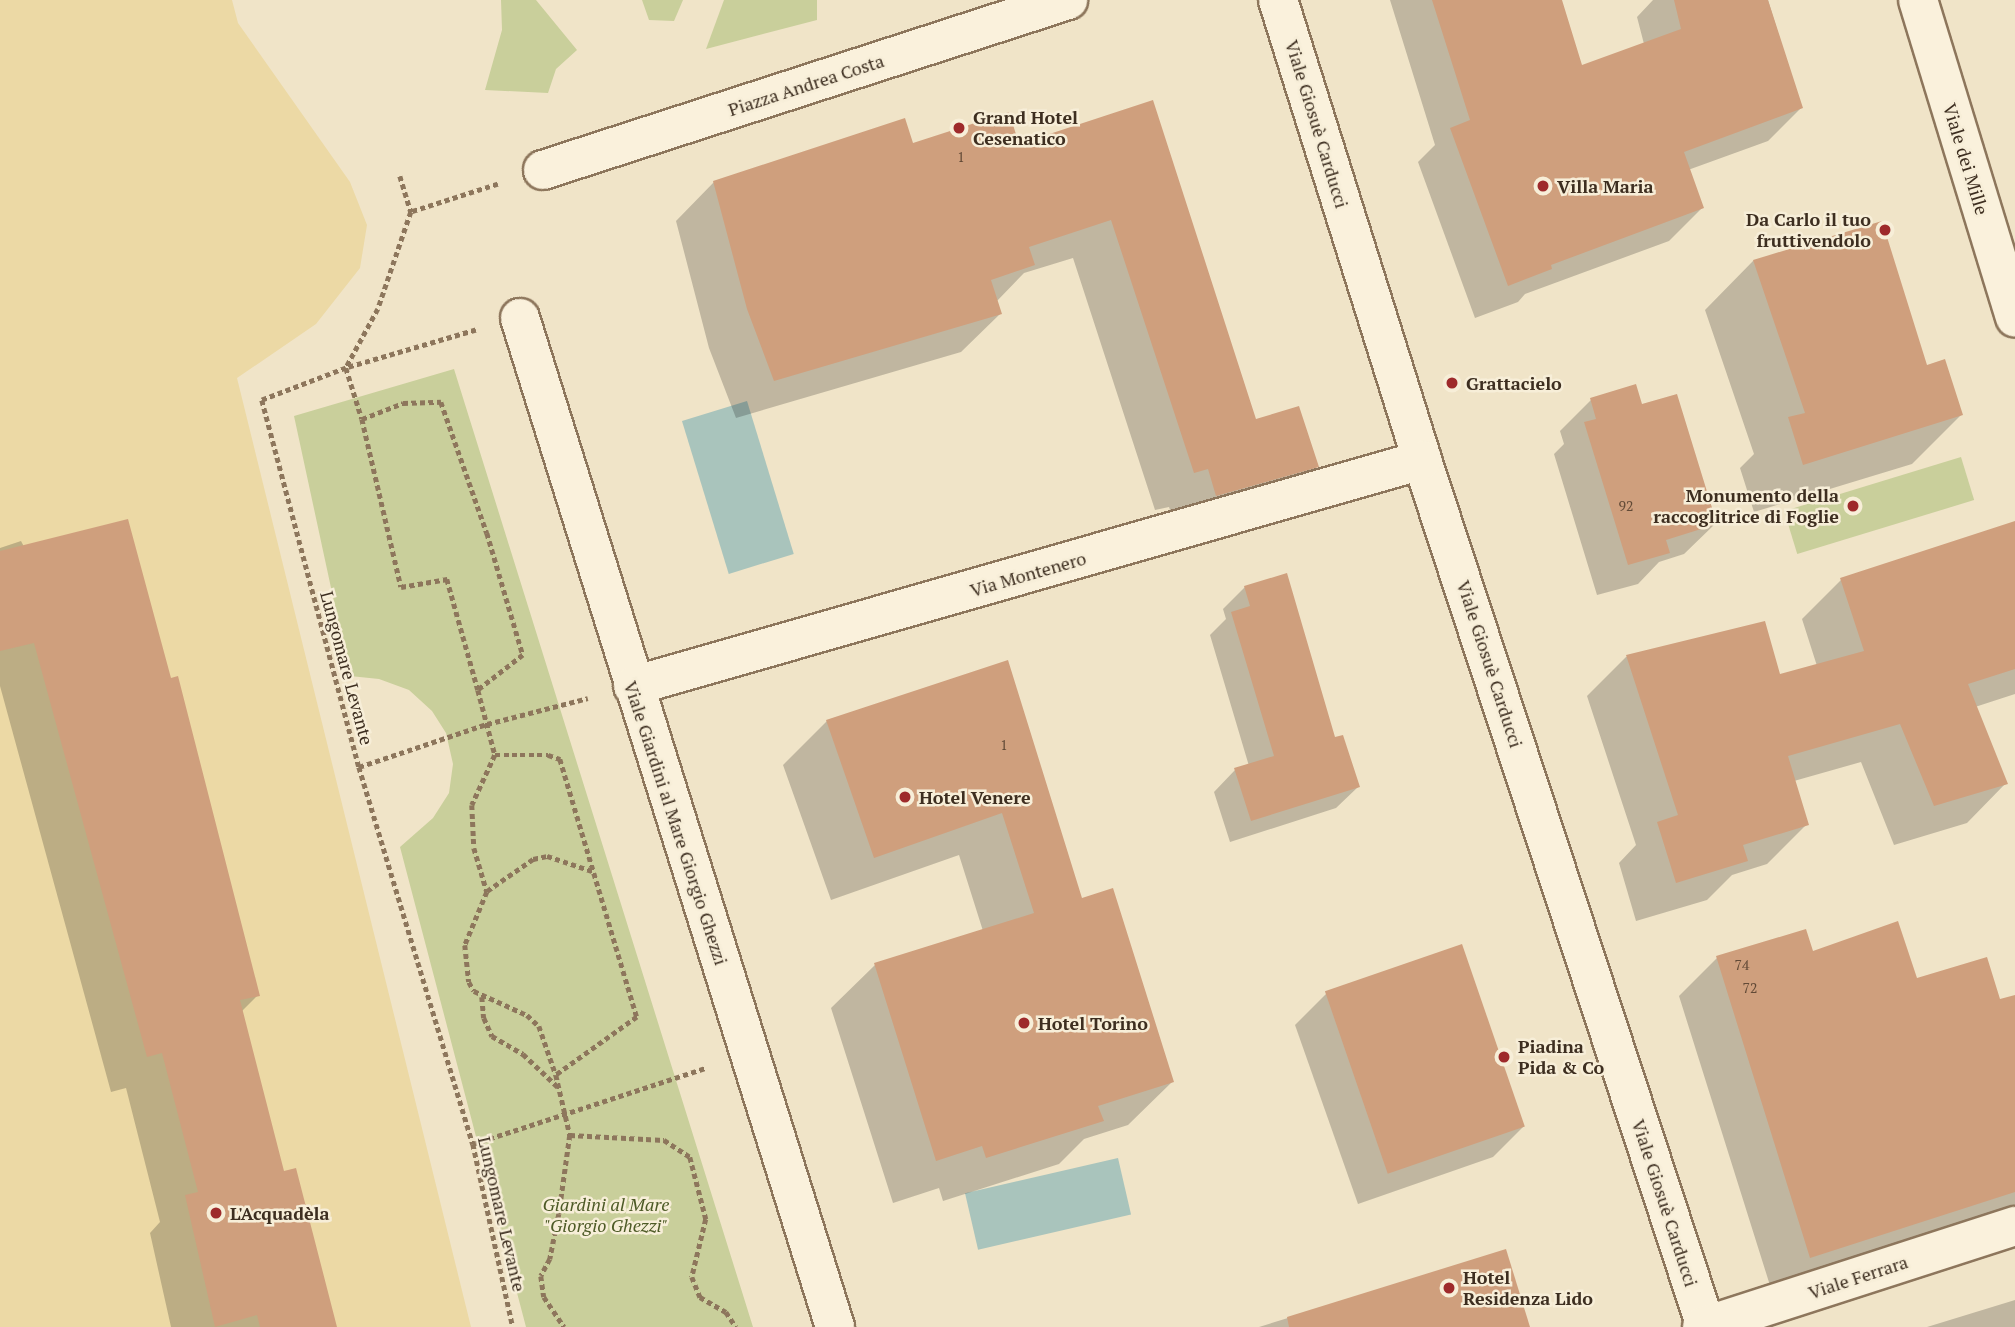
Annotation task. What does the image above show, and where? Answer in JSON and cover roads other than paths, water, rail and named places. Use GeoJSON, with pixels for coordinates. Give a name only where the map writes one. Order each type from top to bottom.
{"type":"FeatureCollection","features":[{"type":"Feature","properties":{"kind":"street","name":"Piazza Andrea Costa"},"geometry":{"type":"LineString","coordinates":[[543,170],[1069,0]]}},
{"type":"Feature","properties":{"kind":"street","name":"Viale Giosuè Carducci"},"geometry":{"type":"LineString","coordinates":[[1278,0],[1422,460],[1704,1327]]}},
{"type":"Feature","properties":{"kind":"street","name":"Viale dei Mille"},"geometry":{"type":"LineString","coordinates":[[1918,0],[2015,317]]}},
{"type":"Feature","properties":{"kind":"street","name":"Viale Giardini al Mare Giorgio Ghezzi"},"geometry":{"type":"LineString","coordinates":[[520,317],[632,686],[835,1327]]}},
{"type":"Feature","properties":{"kind":"street","name":"Via Montenero"},"geometry":{"type":"LineString","coordinates":[[632,686],[1422,460]]}},
{"type":"Feature","properties":{"kind":"street","name":"Viale Ferrara"},"geometry":{"type":"LineString","coordinates":[[1704,1327],[2015,1226]]}},
{"type":"Feature","properties":{"kind":"water"},"geometry":{"type":"Polygon","coordinates":[[[747,401],[794,554],[729,574],[682,421],[747,401]]]}},
{"type":"Feature","properties":{"kind":"water"},"geometry":{"type":"Polygon","coordinates":[[[1118,1158],[1131,1215],[978,1250],[965,1193],[1118,1158]]]}},
{"type":"Feature","properties":{"kind":"place","name":"Grand Hotel Cesenatico"},"geometry":{"type":"Point","coordinates":[959,128]}},
{"type":"Feature","properties":{"kind":"place","name":"Villa Maria"},"geometry":{"type":"Point","coordinates":[1543,186]}},
{"type":"Feature","properties":{"kind":"place","name":"Da Carlo il tuo fruttivendolo"},"geometry":{"type":"Point","coordinates":[1885,230]}},
{"type":"Feature","properties":{"kind":"place","name":"Grattacielo"},"geometry":{"type":"Point","coordinates":[1452,383]}},
{"type":"Feature","properties":{"kind":"place","name":"Monumento della raccoglitrice di Foglie"},"geometry":{"type":"Point","coordinates":[1853,506]}},
{"type":"Feature","properties":{"kind":"place","name":"Hotel Venere"},"geometry":{"type":"Point","coordinates":[905,797]}},
{"type":"Feature","properties":{"kind":"place","name":"Hotel Torino"},"geometry":{"type":"Point","coordinates":[1024,1023]}},
{"type":"Feature","properties":{"kind":"place","name":"Piadina Pida & Co"},"geometry":{"type":"Point","coordinates":[1504,1057]}},
{"type":"Feature","properties":{"kind":"place","name":"L'Acquadèla"},"geometry":{"type":"Point","coordinates":[216,1213]}},
{"type":"Feature","properties":{"kind":"place","name":"Hotel Residenza Lido"},"geometry":{"type":"Point","coordinates":[1449,1288]}},
{"type":"Feature","properties":{"kind":"park label","name":"Giardini al Mare \"Giorgio Ghezzi\""},"geometry":{"type":"Point","coordinates":[606,1215]}}]}
